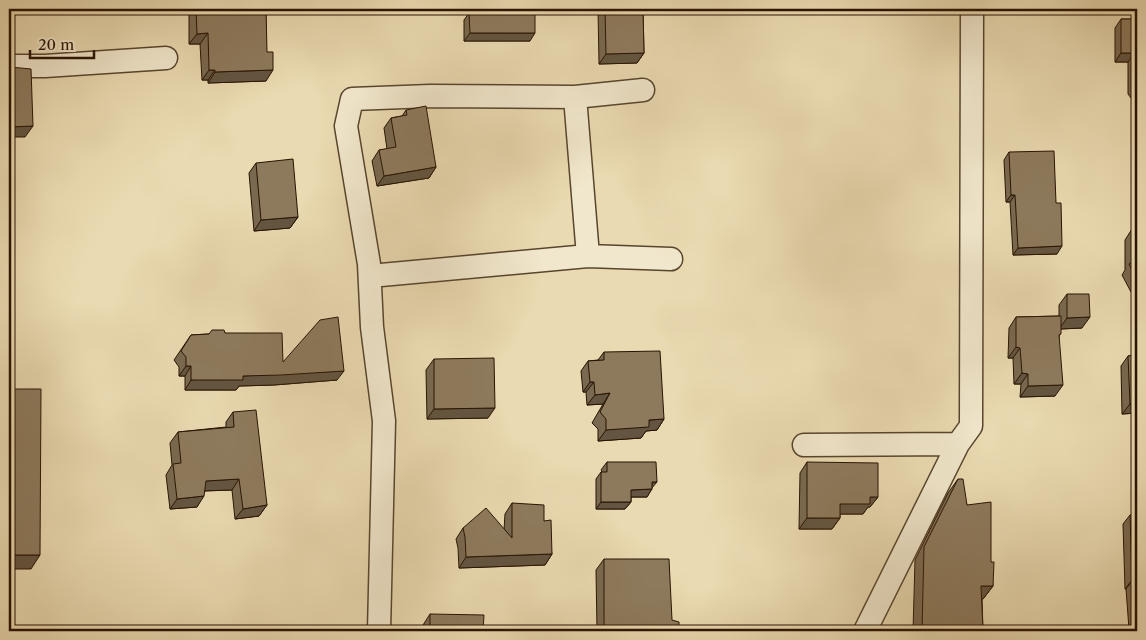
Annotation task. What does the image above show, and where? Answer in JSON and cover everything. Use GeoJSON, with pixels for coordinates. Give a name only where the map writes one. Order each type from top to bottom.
{"type":"FeatureCollection","features":[{"type":"Feature","properties":{"kind":"street"},"geometry":{"type":"LineString","coordinates":[[865,631],[958,444],[971,426],[972,9]]}},
{"type":"Feature","properties":{"kind":"street"},"geometry":{"type":"LineString","coordinates":[[9,66],[45,66],[166,58]]}},
{"type":"Feature","properties":{"kind":"street"},"geometry":{"type":"LineString","coordinates":[[379,631],[384,421],[372,327],[369,264],[346,126],[352,99],[430,96],[576,97],[643,90]]}},
{"type":"Feature","properties":{"kind":"street"},"geometry":{"type":"LineString","coordinates":[[576,97],[588,256]]}},
{"type":"Feature","properties":{"kind":"street"},"geometry":{"type":"LineString","coordinates":[[370,276],[588,256],[671,259]]}},
{"type":"Feature","properties":{"kind":"street"},"geometry":{"type":"LineString","coordinates":[[804,445],[958,444]]}},
{"type":"Feature","properties":{"kind":"building"},"geometry":{"type":"Polygon","coordinates":[[[196,9],[266,9],[267,52],[273,52],[273,70],[215,72],[215,70],[209,70],[208,33],[197,34],[196,9]]]}},
{"type":"Feature","properties":{"kind":"building"},"geometry":{"type":"Polygon","coordinates":[[[605,9],[643,9],[644,53],[606,54],[605,9]]]}},
{"type":"Feature","properties":{"kind":"building"},"geometry":{"type":"Polygon","coordinates":[[[535,12],[535,33],[470,33],[469,13],[535,12]]]}},
{"type":"Feature","properties":{"kind":"building"},"geometry":{"type":"Polygon","coordinates":[[[1121,19],[1137,19],[1137,89],[1134,85],[1135,53],[1121,53],[1121,19]]]}},
{"type":"Feature","properties":{"kind":"building"},"geometry":{"type":"Polygon","coordinates":[[[9,65],[10,67],[31,69],[33,126],[9,127],[9,65]]]}},
{"type":"Feature","properties":{"kind":"building"},"geometry":{"type":"Polygon","coordinates":[[[426,106],[436,167],[384,176],[379,150],[396,147],[391,118],[407,115],[406,110],[426,106]]]}},
{"type":"Feature","properties":{"kind":"building"},"geometry":{"type":"Polygon","coordinates":[[[1054,151],[1056,203],[1061,203],[1062,246],[1018,248],[1015,195],[1011,195],[1009,152],[1054,151]]]}},
{"type":"Feature","properties":{"kind":"building"},"geometry":{"type":"Polygon","coordinates":[[[293,159],[298,217],[261,220],[256,163],[293,159]]]}},
{"type":"Feature","properties":{"kind":"building"},"geometry":{"type":"Polygon","coordinates":[[[1132,229],[1137,229],[1137,279],[1129,264],[1133,261],[1132,229]]]}},
{"type":"Feature","properties":{"kind":"building"},"geometry":{"type":"Polygon","coordinates":[[[1067,294],[1089,294],[1090,317],[1067,318],[1067,294]]]}},
{"type":"Feature","properties":{"kind":"building"},"geometry":{"type":"Polygon","coordinates":[[[1061,316],[1061,334],[1059,335],[1063,385],[1028,386],[1028,374],[1022,373],[1020,348],[1016,347],[1016,317],[1061,316]]]}},
{"type":"Feature","properties":{"kind":"building"},"geometry":{"type":"Polygon","coordinates":[[[338,317],[344,371],[243,376],[243,380],[191,380],[191,366],[186,366],[186,357],[181,351],[191,335],[209,334],[212,330],[224,330],[225,333],[282,333],[283,362],[320,320],[338,317]]]}},
{"type":"Feature","properties":{"kind":"building"},"geometry":{"type":"Polygon","coordinates":[[[660,351],[664,419],[649,420],[649,427],[606,430],[606,419],[600,412],[610,393],[595,395],[594,382],[590,382],[588,361],[604,360],[604,352],[660,351]]]}},
{"type":"Feature","properties":{"kind":"building"},"geometry":{"type":"Polygon","coordinates":[[[1137,355],[1137,403],[1130,404],[1128,356],[1137,355]]]}},
{"type":"Feature","properties":{"kind":"building"},"geometry":{"type":"Polygon","coordinates":[[[494,358],[495,408],[434,409],[434,359],[494,358]]]}},
{"type":"Feature","properties":{"kind":"building"},"geometry":{"type":"Polygon","coordinates":[[[9,389],[41,389],[40,555],[9,555],[9,389]]]}},
{"type":"Feature","properties":{"kind":"building"},"geometry":{"type":"Polygon","coordinates":[[[256,410],[267,505],[243,509],[239,479],[206,481],[204,496],[177,499],[173,464],[181,463],[178,432],[234,427],[233,412],[256,410]]]}},
{"type":"Feature","properties":{"kind":"building"},"geometry":{"type":"Polygon","coordinates":[[[607,462],[656,462],[657,482],[652,482],[652,489],[631,490],[631,502],[601,502],[601,472],[607,472],[607,462]]]}},
{"type":"Feature","properties":{"kind":"building"},"geometry":{"type":"Polygon","coordinates":[[[807,462],[878,463],[878,497],[870,497],[870,504],[840,504],[840,518],[807,518],[807,462]]]}},
{"type":"Feature","properties":{"kind":"building"},"geometry":{"type":"Polygon","coordinates":[[[958,479],[963,479],[967,505],[991,502],[991,562],[994,562],[993,586],[981,586],[983,631],[922,631],[924,547],[958,479]]]}},
{"type":"Feature","properties":{"kind":"building"},"geometry":{"type":"Polygon","coordinates":[[[512,503],[544,505],[544,521],[551,520],[552,554],[466,557],[463,528],[486,508],[512,538],[512,503]]]}},
{"type":"Feature","properties":{"kind":"building"},"geometry":{"type":"Polygon","coordinates":[[[1137,514],[1137,619],[1135,619],[1130,515],[1137,514]]]}},
{"type":"Feature","properties":{"kind":"building"},"geometry":{"type":"Polygon","coordinates":[[[604,559],[669,559],[672,620],[679,622],[679,631],[604,631],[604,559]]]}},
{"type":"Feature","properties":{"kind":"building"},"geometry":{"type":"Polygon","coordinates":[[[430,614],[484,615],[483,631],[430,631],[430,614]]]}}]}
